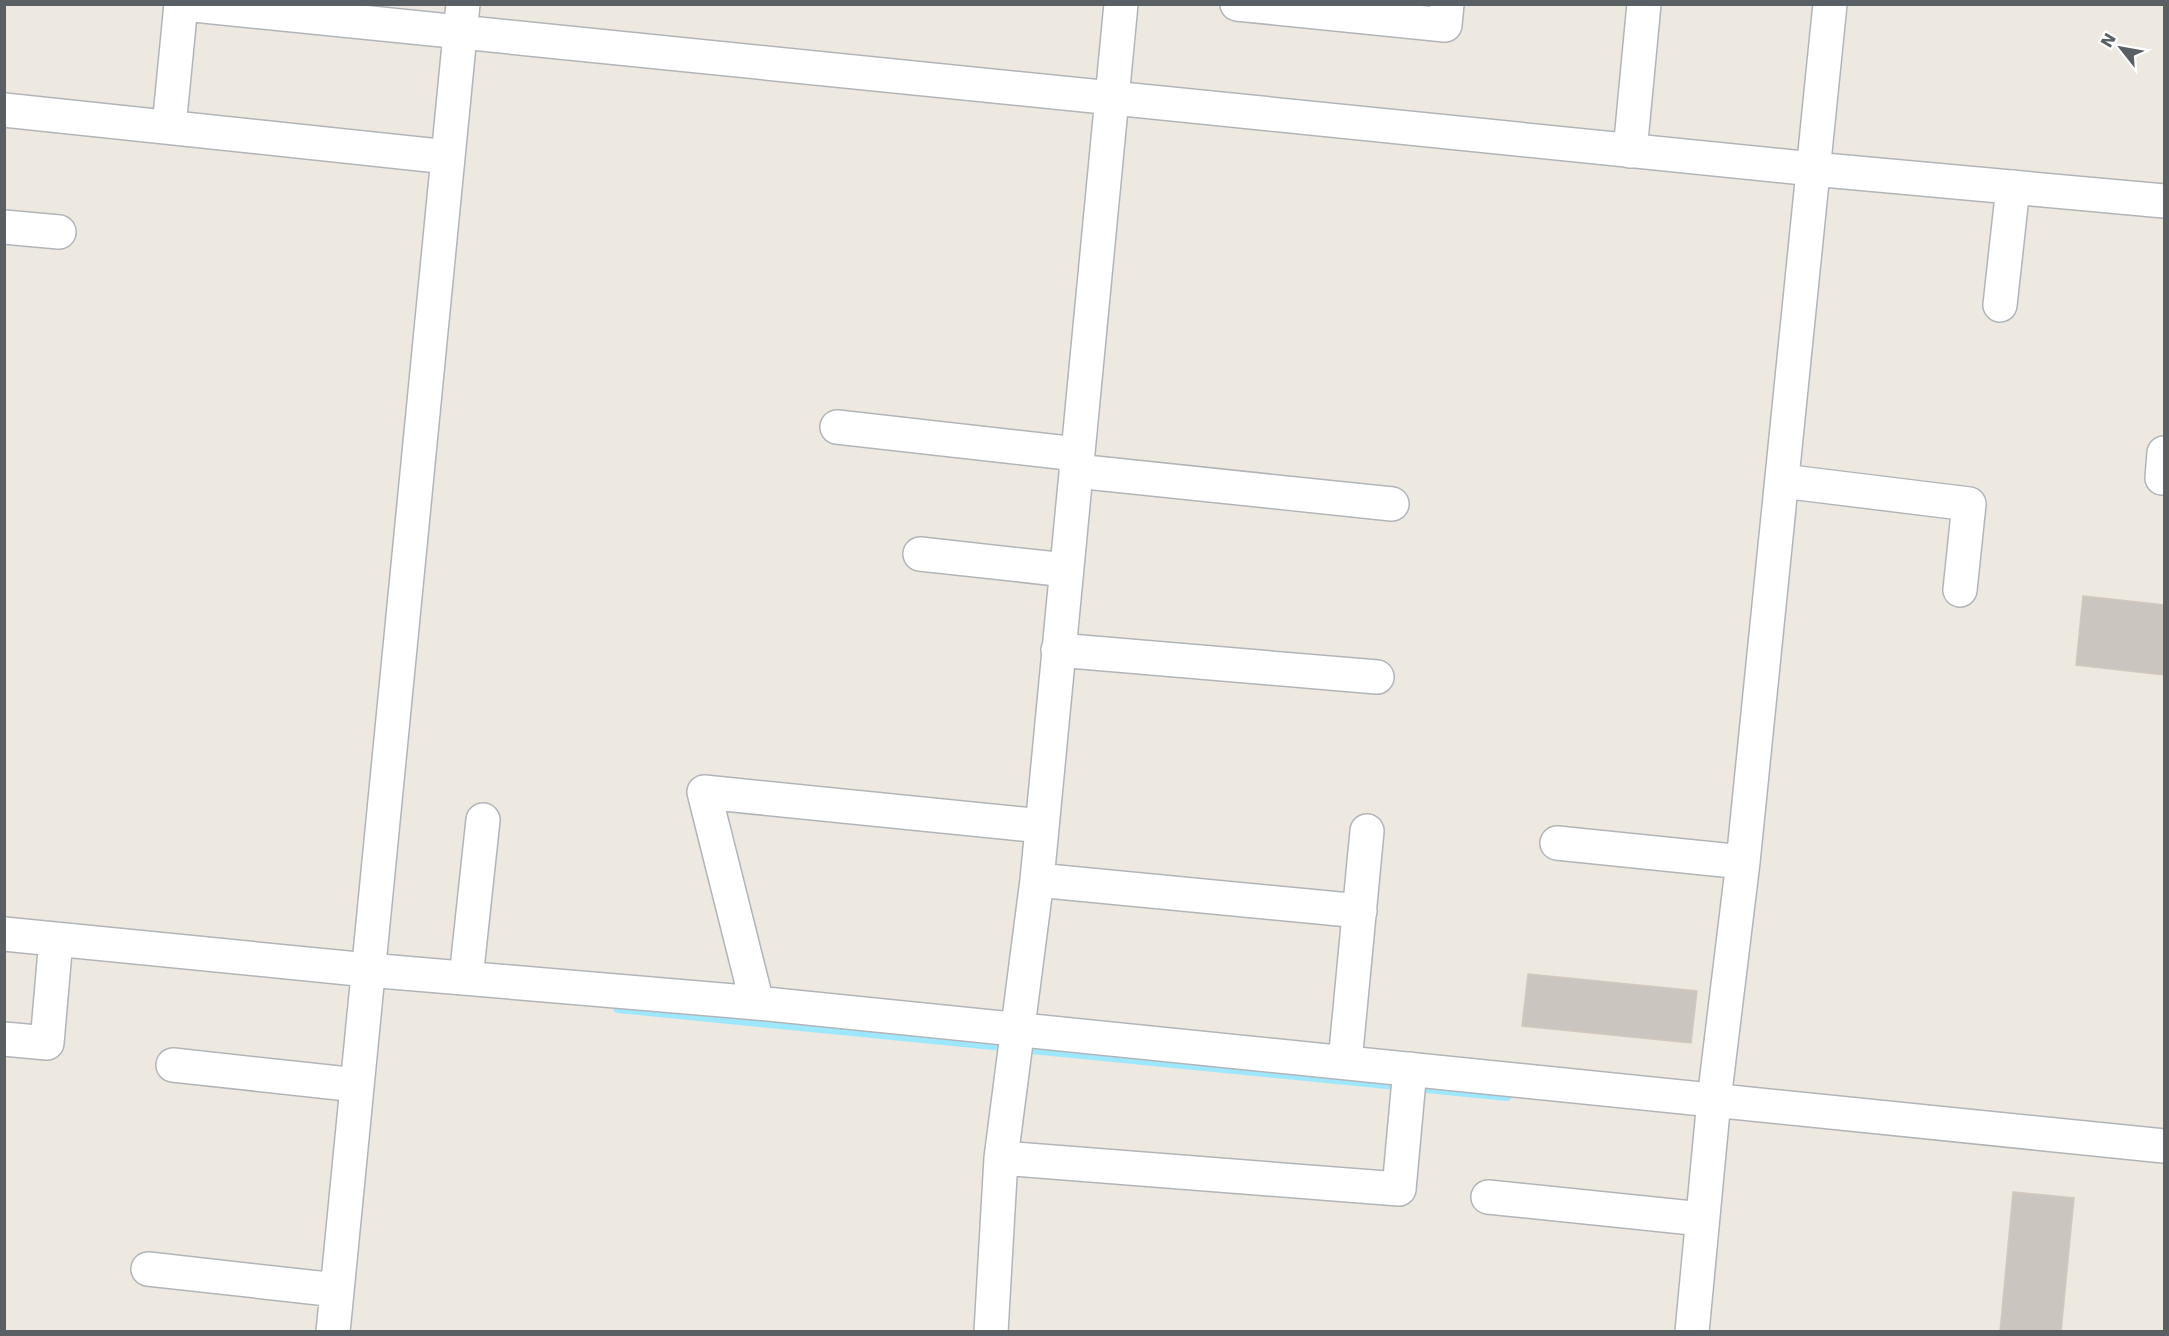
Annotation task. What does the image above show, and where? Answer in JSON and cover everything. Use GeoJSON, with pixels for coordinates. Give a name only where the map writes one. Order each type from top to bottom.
{"type":"FeatureCollection","features":[{"type":"Feature","properties":{"kind":"street"},"geometry":{"type":"LineString","coordinates":[[169,128],[183,4],[461,19],[1112,99],[1813,169],[2164,201]]}},
{"type":"Feature","properties":{"kind":"street"},"geometry":{"type":"LineString","coordinates":[[991,1332],[1001,1158],[1042,826],[1121,4]]}},
{"type":"Feature","properties":{"kind":"street"},"geometry":{"type":"LineString","coordinates":[[1237,4],[1445,25],[1448,4]]}},
{"type":"Feature","properties":{"kind":"street"},"geometry":{"type":"LineString","coordinates":[[1630,151],[1644,4]]}},
{"type":"Feature","properties":{"kind":"street"},"geometry":{"type":"LineString","coordinates":[[1692,1332],[1713,1112],[1743,862],[1830,4]]}},
{"type":"Feature","properties":{"kind":"street"},"geometry":{"type":"LineString","coordinates":[[333,1332],[461,19]]}},
{"type":"Feature","properties":{"kind":"street"},"geometry":{"type":"LineString","coordinates":[[4,110],[448,157]]}},
{"type":"Feature","properties":{"kind":"street"},"geometry":{"type":"LineString","coordinates":[[2000,304],[2013,187]]}},
{"type":"Feature","properties":{"kind":"street"},"geometry":{"type":"LineString","coordinates":[[4,226],[59,232]]}},
{"type":"Feature","properties":{"kind":"street"},"geometry":{"type":"LineString","coordinates":[[837,427],[1076,463],[1392,504]]}},
{"type":"Feature","properties":{"kind":"street"},"geometry":{"type":"LineString","coordinates":[[1782,481],[1970,504],[1960,590]]}},
{"type":"Feature","properties":{"kind":"street"},"geometry":{"type":"LineString","coordinates":[[920,554],[1066,570]]}},
{"type":"Feature","properties":{"kind":"street"},"geometry":{"type":"LineString","coordinates":[[1058,650],[1377,677]]}},
{"type":"Feature","properties":{"kind":"street"},"geometry":{"type":"LineString","coordinates":[[757,1003],[704,792],[1042,826]]}},
{"type":"Feature","properties":{"kind":"street"},"geometry":{"type":"LineString","coordinates":[[466,978],[483,820]]}},
{"type":"Feature","properties":{"kind":"street"},"geometry":{"type":"LineString","coordinates":[[1345,1062],[1367,831]]}},
{"type":"Feature","properties":{"kind":"street"},"geometry":{"type":"LineString","coordinates":[[1557,843],[1743,862]]}},
{"type":"Feature","properties":{"kind":"street"},"geometry":{"type":"LineString","coordinates":[[1036,880],[1360,911]]}},
{"type":"Feature","properties":{"kind":"street"},"geometry":{"type":"LineString","coordinates":[[4,934],[55,946],[367,977],[466,978],[757,1003],[1014,1042],[1345,1062],[1409,1081],[1713,1112],[2164,1146]]}},
{"type":"Feature","properties":{"kind":"street"},"geometry":{"type":"LineString","coordinates":[[4,1039],[48,1043],[55,946]]}},
{"type":"Feature","properties":{"kind":"street"},"geometry":{"type":"LineString","coordinates":[[173,1065],[357,1084]]}},
{"type":"Feature","properties":{"kind":"street"},"geometry":{"type":"LineString","coordinates":[[1001,1158],[1399,1189],[1409,1081]]}},
{"type":"Feature","properties":{"kind":"street"},"geometry":{"type":"LineString","coordinates":[[1488,1197],[1702,1219]]}},
{"type":"Feature","properties":{"kind":"street"},"geometry":{"type":"LineString","coordinates":[[148,1269],[337,1290]]}},
{"type":"Feature","properties":{"kind":"building"},"geometry":{"type":"Polygon","coordinates":[[[2083,596],[2164,605],[2164,675],[2076,665],[2083,596]]]}},
{"type":"Feature","properties":{"kind":"building"},"geometry":{"type":"Polygon","coordinates":[[[1528,974],[1697,991],[1691,1043],[1522,1026],[1528,974]]]}},
{"type":"Feature","properties":{"kind":"building"},"geometry":{"type":"Polygon","coordinates":[[[2013,1192],[2074,1198],[2061,1332],[2000,1332],[2013,1192]]]}},
{"type":"Feature","properties":{"kind":"waterway"},"geometry":{"type":"LineString","coordinates":[[618,1008],[1507,1096]]}}]}
